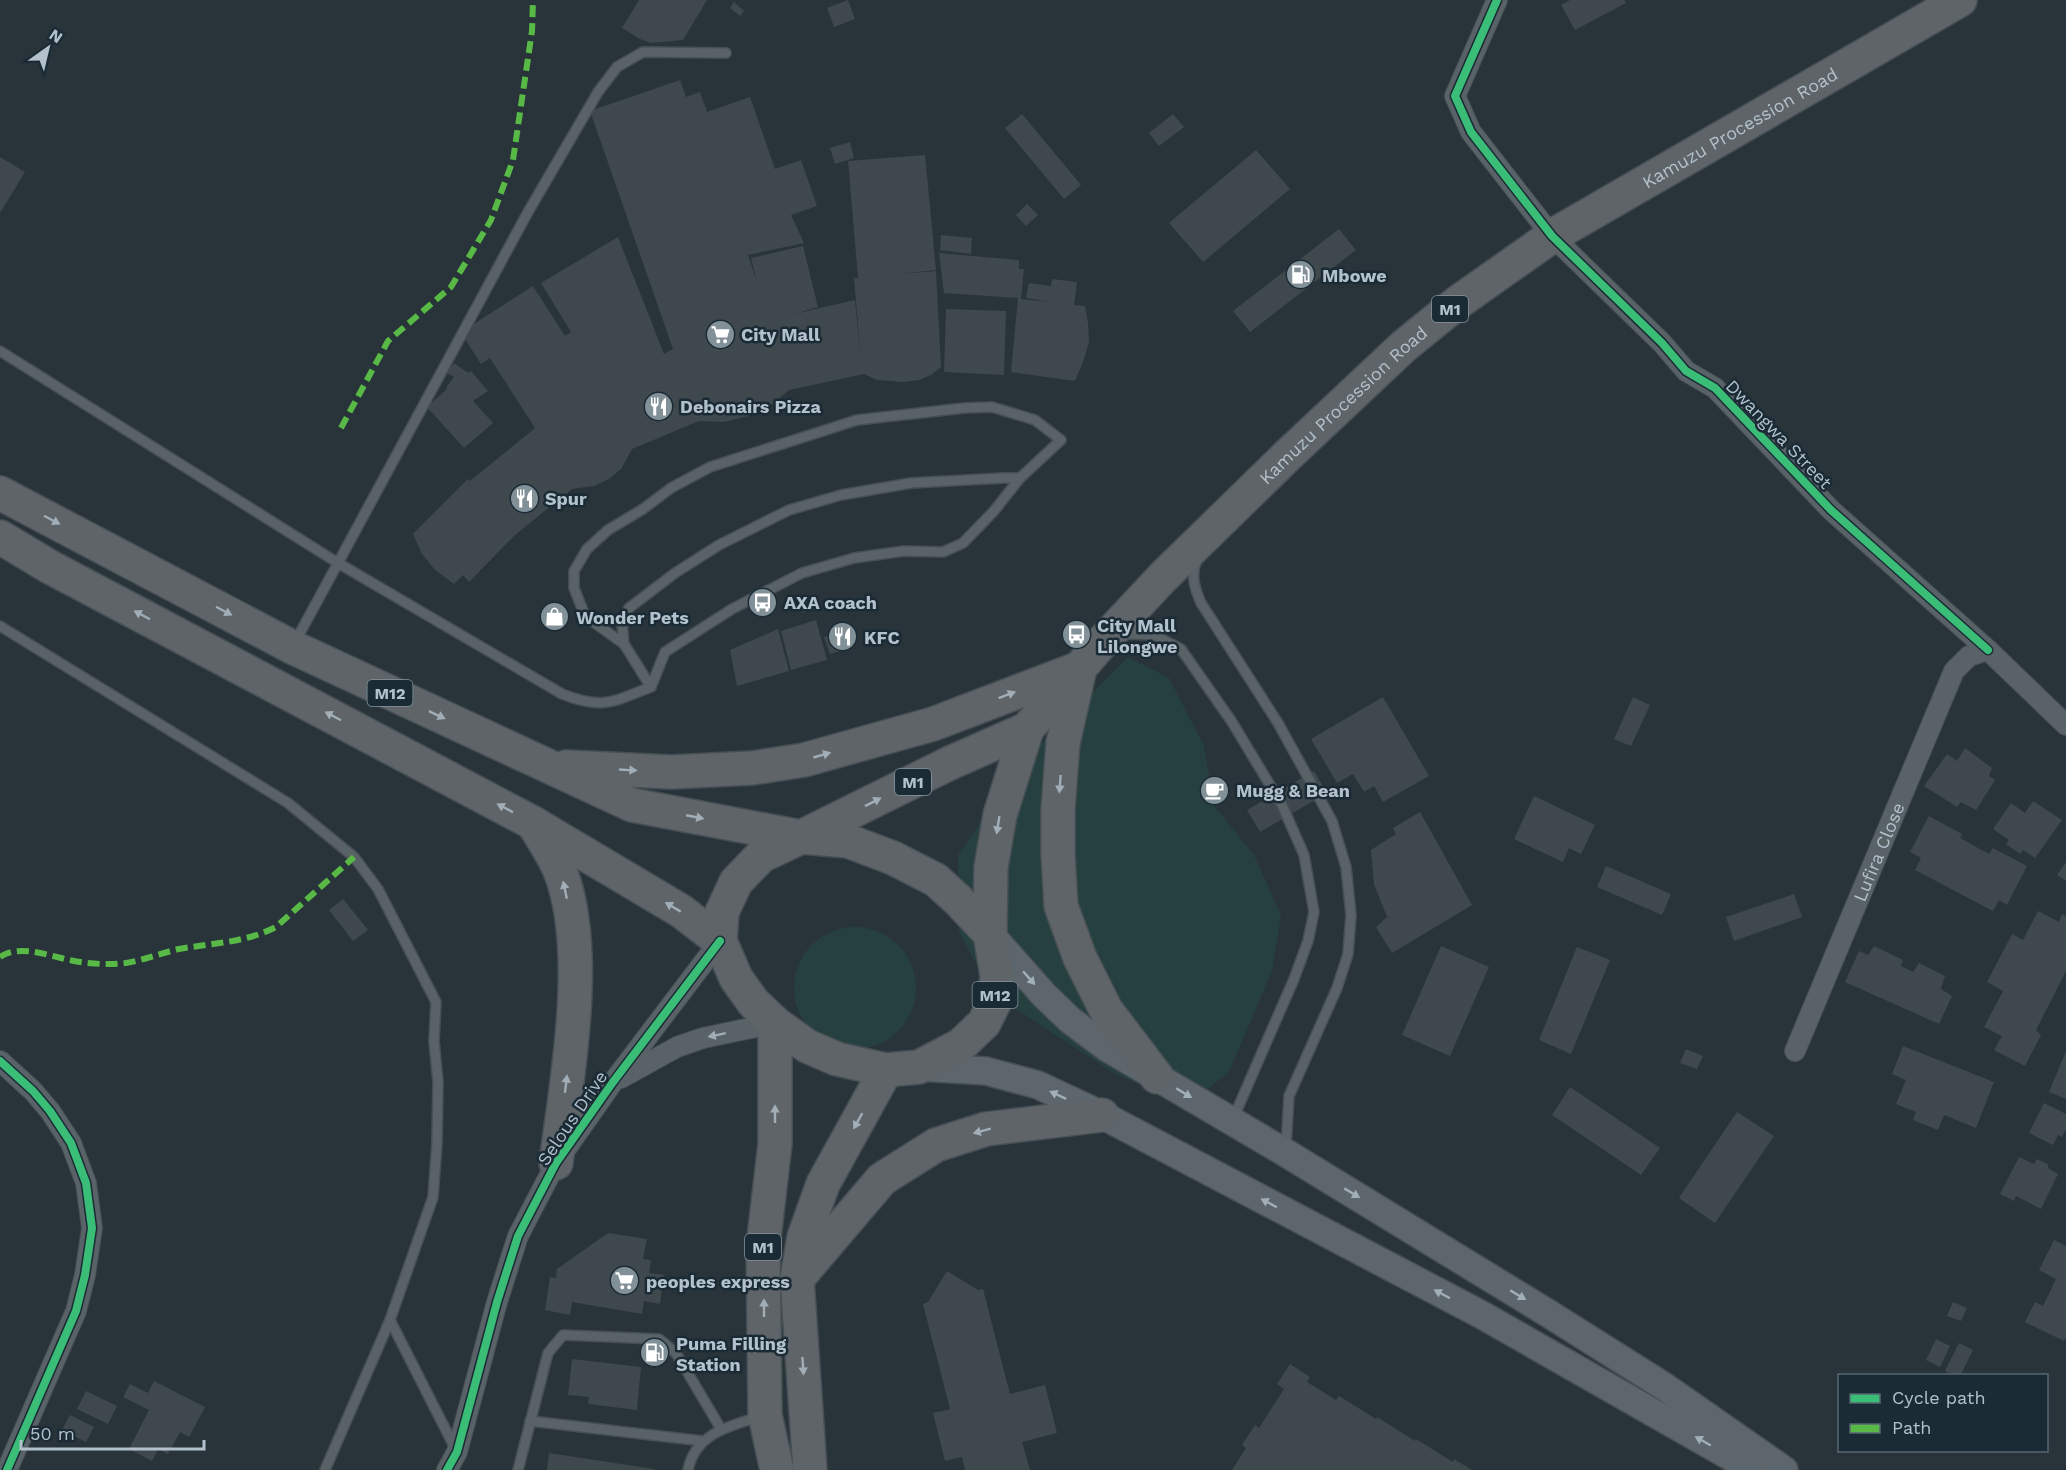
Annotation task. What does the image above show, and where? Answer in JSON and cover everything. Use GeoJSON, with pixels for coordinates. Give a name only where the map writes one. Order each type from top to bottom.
{"type":"FeatureCollection","features":[{"type":"Feature","properties":{"kind":"highway","name":"Kamuzu Procession Road"},"geometry":{"type":"LineString","coordinates":[[1027,729],[1104,640],[1163,577],[1288,454],[1404,346],[1457,303],[1552,236],[1960,0]]}},
{"type":"Feature","properties":{"kind":"highway","name":"M12"},"geometry":{"type":"LineString","coordinates":[[0,493],[292,647],[632,805],[801,837],[848,841],[893,858],[936,880],[990,934],[997,976],[994,1001],[984,1023],[961,1045],[919,1067],[886,1070],[837,1059],[807,1046],[775,1023],[753,1002],[736,978],[720,942],[681,911],[533,823],[50,567],[0,537]]}},
{"type":"Feature","properties":{"kind":"highway"},"geometry":{"type":"LineString","coordinates":[[549,766],[671,772],[752,768],[804,760],[933,723],[1080,668]]}},
{"type":"Feature","properties":{"kind":"highway"},"geometry":{"type":"LineString","coordinates":[[1080,668],[1063,743],[1058,809],[1061,906],[1080,958],[1106,1010],[1157,1077]]}},
{"type":"Feature","properties":{"kind":"highway","name":"M1"},"geometry":{"type":"LineString","coordinates":[[801,837],[1027,729]]}},
{"type":"Feature","properties":{"kind":"highway","name":"M1"},"geometry":{"type":"LineString","coordinates":[[990,934],[991,867],[1000,815],[1027,729]]}},
{"type":"Feature","properties":{"kind":"highway"},"geometry":{"type":"LineString","coordinates":[[533,823],[562,875],[573,926],[574,982],[570,1059],[556,1163]]}},
{"type":"Feature","properties":{"kind":"highway","name":"M12"},"geometry":{"type":"LineString","coordinates":[[720,942],[723,912],[736,882],[761,856],[801,837]]}},
{"type":"Feature","properties":{"kind":"highway","name":"M1"},"geometry":{"type":"LineString","coordinates":[[775,1023],[775,1144],[764,1246],[765,1415],[777,1470]]}},
{"type":"Feature","properties":{"kind":"highway","name":"M1"},"geometry":{"type":"LineString","coordinates":[[810,1470],[797,1279],[804,1237],[823,1184],[886,1070]]}},
{"type":"Feature","properties":{"kind":"highway"},"geometry":{"type":"LineString","coordinates":[[797,1279],[882,1179],[936,1145],[986,1129],[1102,1115]]}},
{"type":"Feature","properties":{"kind":"main road"},"geometry":{"type":"LineString","coordinates":[[990,934],[1044,995],[1070,1020],[1106,1047],[1286,1153],[1665,1387],[1784,1470]]}},
{"type":"Feature","properties":{"kind":"main road"},"geometry":{"type":"LineString","coordinates":[[919,1067],[986,1071],[1038,1085],[1102,1115],[1482,1315],[1754,1470]]}},
{"type":"Feature","properties":{"kind":"street","name":"Dwangwa Street"},"geometry":{"type":"LineString","coordinates":[[1497,0],[1455,96],[1471,132],[1552,236],[1662,343],[1686,371],[1715,388],[1831,510],[1989,650],[2066,725]]}},
{"type":"Feature","properties":{"kind":"street","name":"Lufira Close"},"geometry":{"type":"LineString","coordinates":[[1795,1051],[1954,671],[1969,656],[1989,650]]}},
{"type":"Feature","properties":{"kind":"street","name":"Selous Drive"},"geometry":{"type":"LineString","coordinates":[[447,1470],[457,1452],[497,1302],[518,1236],[556,1163],[720,942]]}},
{"type":"Feature","properties":{"kind":"street","name":"Selous Drive"},"geometry":{"type":"LineString","coordinates":[[614,1082],[677,1047],[703,1038],[775,1023]]}},
{"type":"Feature","properties":{"kind":"street"},"geometry":{"type":"LineString","coordinates":[[0,1061],[33,1091],[71,1143],[86,1183],[92,1228],[85,1275],[76,1311],[7,1470]]}},
{"type":"Feature","properties":{"kind":"lane"},"geometry":{"type":"LineString","coordinates":[[292,647],[528,212],[598,92],[617,67],[643,52],[726,52]]}},
{"type":"Feature","properties":{"kind":"lane"},"geometry":{"type":"LineString","coordinates":[[0,351],[338,562],[562,694],[584,702],[614,701],[651,687],[665,652],[732,609],[802,573],[854,558],[904,551],[943,552],[963,543],[994,511],[1020,478],[1061,440],[1035,420],[992,406],[857,420],[710,467],[672,488],[608,530],[587,549],[574,571],[574,588],[585,616],[624,644],[651,687]]}},
{"type":"Feature","properties":{"kind":"lane"},"geometry":{"type":"LineString","coordinates":[[624,644],[622,623],[629,608],[675,573],[719,545],[789,510],[841,495],[911,483],[1020,478]]}},
{"type":"Feature","properties":{"kind":"lane"},"geometry":{"type":"LineString","coordinates":[[1207,534],[1194,567],[1194,585],[1201,603],[1283,732],[1332,821],[1346,867],[1351,915],[1348,954],[1337,988],[1289,1096],[1286,1153]]}},
{"type":"Feature","properties":{"kind":"lane"},"geometry":{"type":"LineString","coordinates":[[0,626],[288,803],[354,857],[378,889],[436,1002],[434,1041],[438,1082],[433,1197],[390,1320],[325,1470]]}},
{"type":"Feature","properties":{"kind":"lane"},"geometry":{"type":"LineString","coordinates":[[1104,640],[1128,634],[1154,635],[1181,649],[1232,722],[1282,805],[1304,855],[1314,912],[1308,941],[1294,979],[1232,1122]]}},
{"type":"Feature","properties":{"kind":"lane"},"geometry":{"type":"LineString","coordinates":[[390,1320],[457,1452]]}},
{"type":"Feature","properties":{"kind":"lane"},"geometry":{"type":"LineString","coordinates":[[518,1470],[548,1353],[563,1335],[659,1339],[676,1353],[721,1429]]}},
{"type":"Feature","properties":{"kind":"lane"},"geometry":{"type":"LineString","coordinates":[[688,1470],[691,1458],[703,1441],[721,1429],[765,1415]]}},
{"type":"Feature","properties":{"kind":"lane"},"geometry":{"type":"LineString","coordinates":[[530,1421],[703,1441]]}},
{"type":"Feature","properties":{"kind":"green space"},"geometry":{"type":"Polygon","coordinates":[[[1128,657],[1169,678],[1204,746],[1215,807],[1254,855],[1281,915],[1272,971],[1229,1072],[1186,1106],[1112,1072],[992,993],[959,932],[958,855],[1022,763],[1128,657]]]}},
{"type":"Feature","properties":{"kind":"green space"},"geometry":{"type":"Polygon","coordinates":[[[855,927],[878,932],[889,937],[898,945],[906,954],[911,965],[916,988],[911,1011],[906,1022],[898,1031],[889,1039],[878,1044],[855,1049],[832,1044],[821,1039],[812,1031],[804,1022],[799,1011],[794,988],[799,965],[804,954],[812,945],[821,937],[832,932],[855,927]]]}},
{"type":"Feature","properties":{"kind":"building"},"geometry":{"type":"Polygon","coordinates":[[[639,0],[707,0],[683,40],[651,43],[622,28],[639,0]]]}},
{"type":"Feature","properties":{"kind":"building"},"geometry":{"type":"Polygon","coordinates":[[[848,0],[855,19],[834,27],[827,8],[848,0]]]}},
{"type":"Feature","properties":{"kind":"building"},"geometry":{"type":"Polygon","coordinates":[[[1570,0],[1624,0],[1626,3],[1575,30],[1561,5],[1570,0]]]}},
{"type":"Feature","properties":{"kind":"building"},"geometry":{"type":"Polygon","coordinates":[[[734,2],[744,11],[740,16],[730,8],[734,2]]]}},
{"type":"Feature","properties":{"kind":"building","name":"City Mall"},"geometry":{"type":"Polygon","coordinates":[[[680,80],[686,97],[700,92],[707,112],[750,97],[775,169],[801,160],[817,206],[791,215],[804,243],[748,255],[757,282],[751,258],[803,246],[818,307],[794,314],[855,300],[861,359],[854,278],[858,278],[848,161],[925,155],[936,270],[899,274],[936,271],[941,367],[931,375],[919,380],[903,382],[877,380],[864,374],[789,390],[770,406],[748,416],[724,422],[699,421],[632,449],[621,469],[609,479],[594,486],[572,489],[515,535],[469,582],[463,575],[454,584],[435,570],[422,554],[413,534],[468,479],[470,481],[535,428],[490,358],[481,364],[463,336],[471,331],[469,327],[533,286],[565,336],[571,332],[541,283],[618,237],[664,354],[673,349],[590,111],[680,80]]]}},
{"type":"Feature","properties":{"kind":"building"},"geometry":{"type":"Polygon","coordinates":[[[1022,114],[1081,185],[1064,199],[1005,128],[1022,114]]]}},
{"type":"Feature","properties":{"kind":"building"},"geometry":{"type":"Polygon","coordinates":[[[1173,114],[1184,127],[1159,146],[1149,133],[1173,114]]]}},
{"type":"Feature","properties":{"kind":"building"},"geometry":{"type":"Polygon","coordinates":[[[850,142],[854,158],[835,164],[830,148],[850,142]]]}},
{"type":"Feature","properties":{"kind":"building"},"geometry":{"type":"Polygon","coordinates":[[[1256,150],[1290,189],[1203,262],[1169,223],[1256,150]]]}},
{"type":"Feature","properties":{"kind":"building"},"geometry":{"type":"Polygon","coordinates":[[[0,157],[25,172],[0,213],[0,157]]]}},
{"type":"Feature","properties":{"kind":"building"},"geometry":{"type":"Polygon","coordinates":[[[1027,204],[1038,215],[1026,226],[1016,215],[1027,204]]]}},
{"type":"Feature","properties":{"kind":"building"},"geometry":{"type":"Polygon","coordinates":[[[1339,229],[1356,250],[1250,332],[1233,311],[1339,229]]]}},
{"type":"Feature","properties":{"kind":"building"},"geometry":{"type":"Polygon","coordinates":[[[941,235],[972,238],[971,254],[940,250],[941,235]]]}},
{"type":"Feature","properties":{"kind":"building"},"geometry":{"type":"Polygon","coordinates":[[[939,253],[1019,260],[1019,269],[1024,269],[1021,299],[1049,302],[1026,298],[1029,283],[1051,286],[1050,294],[1052,279],[1077,282],[1074,305],[1085,306],[1089,342],[1075,381],[1011,372],[1018,298],[944,293],[939,253]]]}},
{"type":"Feature","properties":{"kind":"building"},"geometry":{"type":"Polygon","coordinates":[[[946,309],[1006,311],[1004,375],[944,372],[946,309]]]}},
{"type":"Feature","properties":{"kind":"building"},"geometry":{"type":"Polygon","coordinates":[[[454,363],[468,373],[471,371],[488,391],[473,401],[493,423],[464,448],[427,407],[447,389],[454,377],[447,373],[454,363]]]}},
{"type":"Feature","properties":{"kind":"building"},"geometry":{"type":"Polygon","coordinates":[[[816,598],[819,607],[803,613],[799,604],[816,598]]]}},
{"type":"Feature","properties":{"kind":"building"},"geometry":{"type":"Polygon","coordinates":[[[816,620],[827,660],[791,670],[781,631],[816,620]]]}},
{"type":"Feature","properties":{"kind":"building"},"geometry":{"type":"Polygon","coordinates":[[[778,629],[789,671],[737,686],[730,650],[778,629]]]}},
{"type":"Feature","properties":{"kind":"building"},"geometry":{"type":"Polygon","coordinates":[[[844,631],[849,648],[830,654],[824,637],[844,631]]]}},
{"type":"Feature","properties":{"kind":"building"},"geometry":{"type":"Polygon","coordinates":[[[1383,697],[1429,776],[1383,802],[1374,786],[1364,792],[1353,774],[1337,783],[1311,739],[1383,697]]]}},
{"type":"Feature","properties":{"kind":"building"},"geometry":{"type":"Polygon","coordinates":[[[1633,697],[1650,705],[1631,746],[1614,739],[1633,697]]]}},
{"type":"Feature","properties":{"kind":"building"},"geometry":{"type":"Polygon","coordinates":[[[1965,748],[1992,768],[1989,776],[1995,780],[1976,810],[1961,802],[1957,807],[1924,786],[1947,754],[1957,761],[1965,748]]]}},
{"type":"Feature","properties":{"kind":"building"},"geometry":{"type":"Polygon","coordinates":[[[1314,771],[1327,793],[1260,832],[1247,810],[1314,771]]]}},
{"type":"Feature","properties":{"kind":"building"},"geometry":{"type":"Polygon","coordinates":[[[1534,796],[1595,825],[1581,854],[1569,848],[1563,862],[1514,839],[1534,796]]]}},
{"type":"Feature","properties":{"kind":"building"},"geometry":{"type":"Polygon","coordinates":[[[2033,801],[2062,820],[2035,858],[2023,850],[2020,854],[2006,844],[2009,840],[1993,829],[2011,803],[2025,813],[2033,801]]]}},
{"type":"Feature","properties":{"kind":"building"},"geometry":{"type":"Polygon","coordinates":[[[1420,812],[1472,905],[1392,953],[1376,927],[1387,917],[1374,884],[1371,850],[1396,834],[1393,828],[1420,812]]]}},
{"type":"Feature","properties":{"kind":"building"},"geometry":{"type":"Polygon","coordinates":[[[1929,816],[1962,834],[1960,838],[1989,854],[1993,848],[2027,866],[2007,905],[1999,900],[1993,911],[1915,870],[1921,858],[1910,852],[1929,816]]]}},
{"type":"Feature","properties":{"kind":"building"},"geometry":{"type":"Polygon","coordinates":[[[2066,862],[2066,881],[2057,875],[2066,862]]]}},
{"type":"Feature","properties":{"kind":"building"},"geometry":{"type":"Polygon","coordinates":[[[1606,866],[1671,894],[1662,915],[1597,887],[1606,866]]]}},
{"type":"Feature","properties":{"kind":"building"},"geometry":{"type":"Polygon","coordinates":[[[1794,894],[1802,917],[1734,941],[1726,917],[1794,894]]]}},
{"type":"Feature","properties":{"kind":"building"},"geometry":{"type":"Polygon","coordinates":[[[343,899],[368,930],[353,941],[329,910],[343,899]]]}},
{"type":"Feature","properties":{"kind":"building"},"geometry":{"type":"Polygon","coordinates":[[[2038,911],[2059,922],[2062,914],[2066,916],[2066,971],[2036,1030],[2041,1035],[2025,1066],[1994,1050],[2002,1036],[1984,1027],[2003,991],[1987,982],[2012,934],[2023,940],[2038,911]]]}},
{"type":"Feature","properties":{"kind":"building"},"geometry":{"type":"Polygon","coordinates":[[[1441,946],[1489,967],[1450,1056],[1402,1035],[1441,946]]]}},
{"type":"Feature","properties":{"kind":"building"},"geometry":{"type":"Polygon","coordinates":[[[1874,946],[1903,960],[1901,966],[1913,972],[1919,963],[1945,976],[1941,989],[1952,996],[1939,1024],[1845,982],[1859,951],[1868,955],[1874,946]]]}},
{"type":"Feature","properties":{"kind":"building"},"geometry":{"type":"Polygon","coordinates":[[[1577,947],[1610,960],[1571,1054],[1539,1040],[1577,947]]]}},
{"type":"Feature","properties":{"kind":"building"},"geometry":{"type":"Polygon","coordinates":[[[1903,1046],[1994,1082],[1976,1128],[1944,1115],[1938,1130],[1913,1120],[1916,1112],[1896,1104],[1906,1080],[1892,1074],[1903,1046]]]}},
{"type":"Feature","properties":{"kind":"building"},"geometry":{"type":"Polygon","coordinates":[[[1686,1049],[1703,1056],[1697,1069],[1680,1063],[1686,1049]]]}},
{"type":"Feature","properties":{"kind":"building"},"geometry":{"type":"Polygon","coordinates":[[[2066,1051],[2066,1099],[2049,1092],[2066,1051]]]}},
{"type":"Feature","properties":{"kind":"building"},"geometry":{"type":"Polygon","coordinates":[[[1570,1087],[1660,1148],[1641,1175],[1552,1115],[1570,1087]]]}},
{"type":"Feature","properties":{"kind":"building"},"geometry":{"type":"Polygon","coordinates":[[[2044,1103],[2066,1114],[2066,1129],[2062,1137],[2058,1135],[2053,1145],[2029,1133],[2044,1103]]]}},
{"type":"Feature","properties":{"kind":"building"},"geometry":{"type":"Polygon","coordinates":[[[1737,1112],[1774,1136],[1715,1223],[1679,1198],[1737,1112]]]}},
{"type":"Feature","properties":{"kind":"building"},"geometry":{"type":"Polygon","coordinates":[[[2019,1157],[2034,1164],[2037,1159],[2048,1164],[2048,1168],[2058,1174],[2041,1209],[2016,1196],[2014,1201],[2000,1194],[2019,1157]]]}},
{"type":"Feature","properties":{"kind":"building"},"geometry":{"type":"Polygon","coordinates":[[[608,1233],[647,1239],[643,1259],[651,1260],[649,1273],[664,1275],[660,1304],[644,1301],[642,1314],[572,1302],[570,1315],[545,1310],[550,1277],[556,1278],[557,1269],[608,1233]]]}},
{"type":"Feature","properties":{"kind":"building"},"geometry":{"type":"Polygon","coordinates":[[[2054,1240],[2066,1246],[2066,1337],[2064,1341],[2025,1322],[2035,1302],[2043,1306],[2056,1279],[2039,1270],[2054,1240]]]}},
{"type":"Feature","properties":{"kind":"building"},"geometry":{"type":"Polygon","coordinates":[[[947,1271],[978,1290],[983,1289],[1010,1394],[1045,1385],[1057,1433],[1022,1442],[1030,1470],[965,1470],[962,1457],[945,1461],[933,1413],[950,1409],[923,1304],[928,1302],[947,1271]]]}},
{"type":"Feature","properties":{"kind":"building"},"geometry":{"type":"Polygon","coordinates":[[[1953,1302],[1967,1308],[1961,1321],[1947,1316],[1953,1302]]]}},
{"type":"Feature","properties":{"kind":"building"},"geometry":{"type":"Polygon","coordinates":[[[1936,1339],[1950,1346],[1940,1367],[1926,1360],[1936,1339]]]}},
{"type":"Feature","properties":{"kind":"building"},"geometry":{"type":"Polygon","coordinates":[[[1959,1343],[1973,1350],[1961,1374],[1950,1374],[1945,1371],[1959,1343]]]}},
{"type":"Feature","properties":{"kind":"building"},"geometry":{"type":"Polygon","coordinates":[[[572,1359],[641,1367],[637,1410],[588,1404],[589,1397],[568,1395],[572,1359]]]}},
{"type":"Feature","properties":{"kind":"building"},"geometry":{"type":"Polygon","coordinates":[[[1290,1364],[1310,1377],[1307,1382],[1336,1400],[1339,1396],[1415,1441],[1416,1439],[1453,1462],[1454,1459],[1472,1470],[1232,1470],[1246,1448],[1242,1445],[1255,1425],[1259,1428],[1284,1389],[1277,1384],[1290,1364]]]}},
{"type":"Feature","properties":{"kind":"building"},"geometry":{"type":"Polygon","coordinates":[[[154,1381],[205,1407],[189,1437],[180,1432],[168,1454],[158,1449],[152,1461],[129,1449],[149,1410],[123,1397],[130,1384],[148,1393],[154,1381]]]}},
{"type":"Feature","properties":{"kind":"building"},"geometry":{"type":"Polygon","coordinates":[[[86,1391],[117,1406],[108,1424],[77,1409],[86,1391]]]}},
{"type":"Feature","properties":{"kind":"building"},"geometry":{"type":"Polygon","coordinates":[[[70,1415],[94,1427],[86,1442],[62,1430],[70,1415]]]}},
{"type":"Feature","properties":{"kind":"building"},"geometry":{"type":"Polygon","coordinates":[[[549,1453],[654,1469],[547,1470],[549,1453]]]}},
{"type":"Feature","properties":{"kind":"marked path"},"geometry":{"type":"LineString","coordinates":[[341,428],[388,341],[451,287],[491,220],[513,160],[532,31],[533,0]]}},
{"type":"Feature","properties":{"kind":"marked path"},"geometry":{"type":"LineString","coordinates":[[0,957],[18,951],[29,951],[80,962],[120,964],[179,949],[252,936],[276,927],[354,857]]}},
{"type":"Feature","properties":{"kind":"cycle path"},"geometry":{"type":"LineString","coordinates":[[1497,0],[1455,96],[1471,132],[1552,236],[1662,343],[1686,371],[1715,388],[1831,510],[1988,650]]}},
{"type":"Feature","properties":{"kind":"cycle path"},"geometry":{"type":"LineString","coordinates":[[447,1470],[457,1452],[497,1302],[518,1236],[556,1163],[613,1082],[720,941]]}},
{"type":"Feature","properties":{"kind":"cycle path"},"geometry":{"type":"LineString","coordinates":[[0,1061],[33,1091],[50,1111],[71,1143],[86,1183],[92,1228],[85,1275],[76,1311],[7,1470]]}},
{"type":"Feature","properties":{"kind":"place","name":"Mbowe"},"geometry":{"type":"Point","coordinates":[1301,275]}},
{"type":"Feature","properties":{"kind":"place","name":"City Mall"},"geometry":{"type":"Point","coordinates":[720,334]}},
{"type":"Feature","properties":{"kind":"place","name":"Debonairs Pizza"},"geometry":{"type":"Point","coordinates":[659,406]}},
{"type":"Feature","properties":{"kind":"place","name":"Spur"},"geometry":{"type":"Point","coordinates":[524,498]}},
{"type":"Feature","properties":{"kind":"place","name":"AXA coach"},"geometry":{"type":"Point","coordinates":[763,602]}},
{"type":"Feature","properties":{"kind":"place","name":"Wonder Pets"},"geometry":{"type":"Point","coordinates":[555,617]}},
{"type":"Feature","properties":{"kind":"place","name":"City Mall Lilongwe"},"geometry":{"type":"Point","coordinates":[1076,635]}},
{"type":"Feature","properties":{"kind":"place","name":"KFC"},"geometry":{"type":"Point","coordinates":[843,637]}},
{"type":"Feature","properties":{"kind":"place","name":"Mugg & Bean"},"geometry":{"type":"Point","coordinates":[1215,790]}},
{"type":"Feature","properties":{"kind":"place","name":"peoples express"},"geometry":{"type":"Point","coordinates":[625,1281]}},
{"type":"Feature","properties":{"kind":"place","name":"Puma Filling Station"},"geometry":{"type":"Point","coordinates":[655,1353]}}]}
